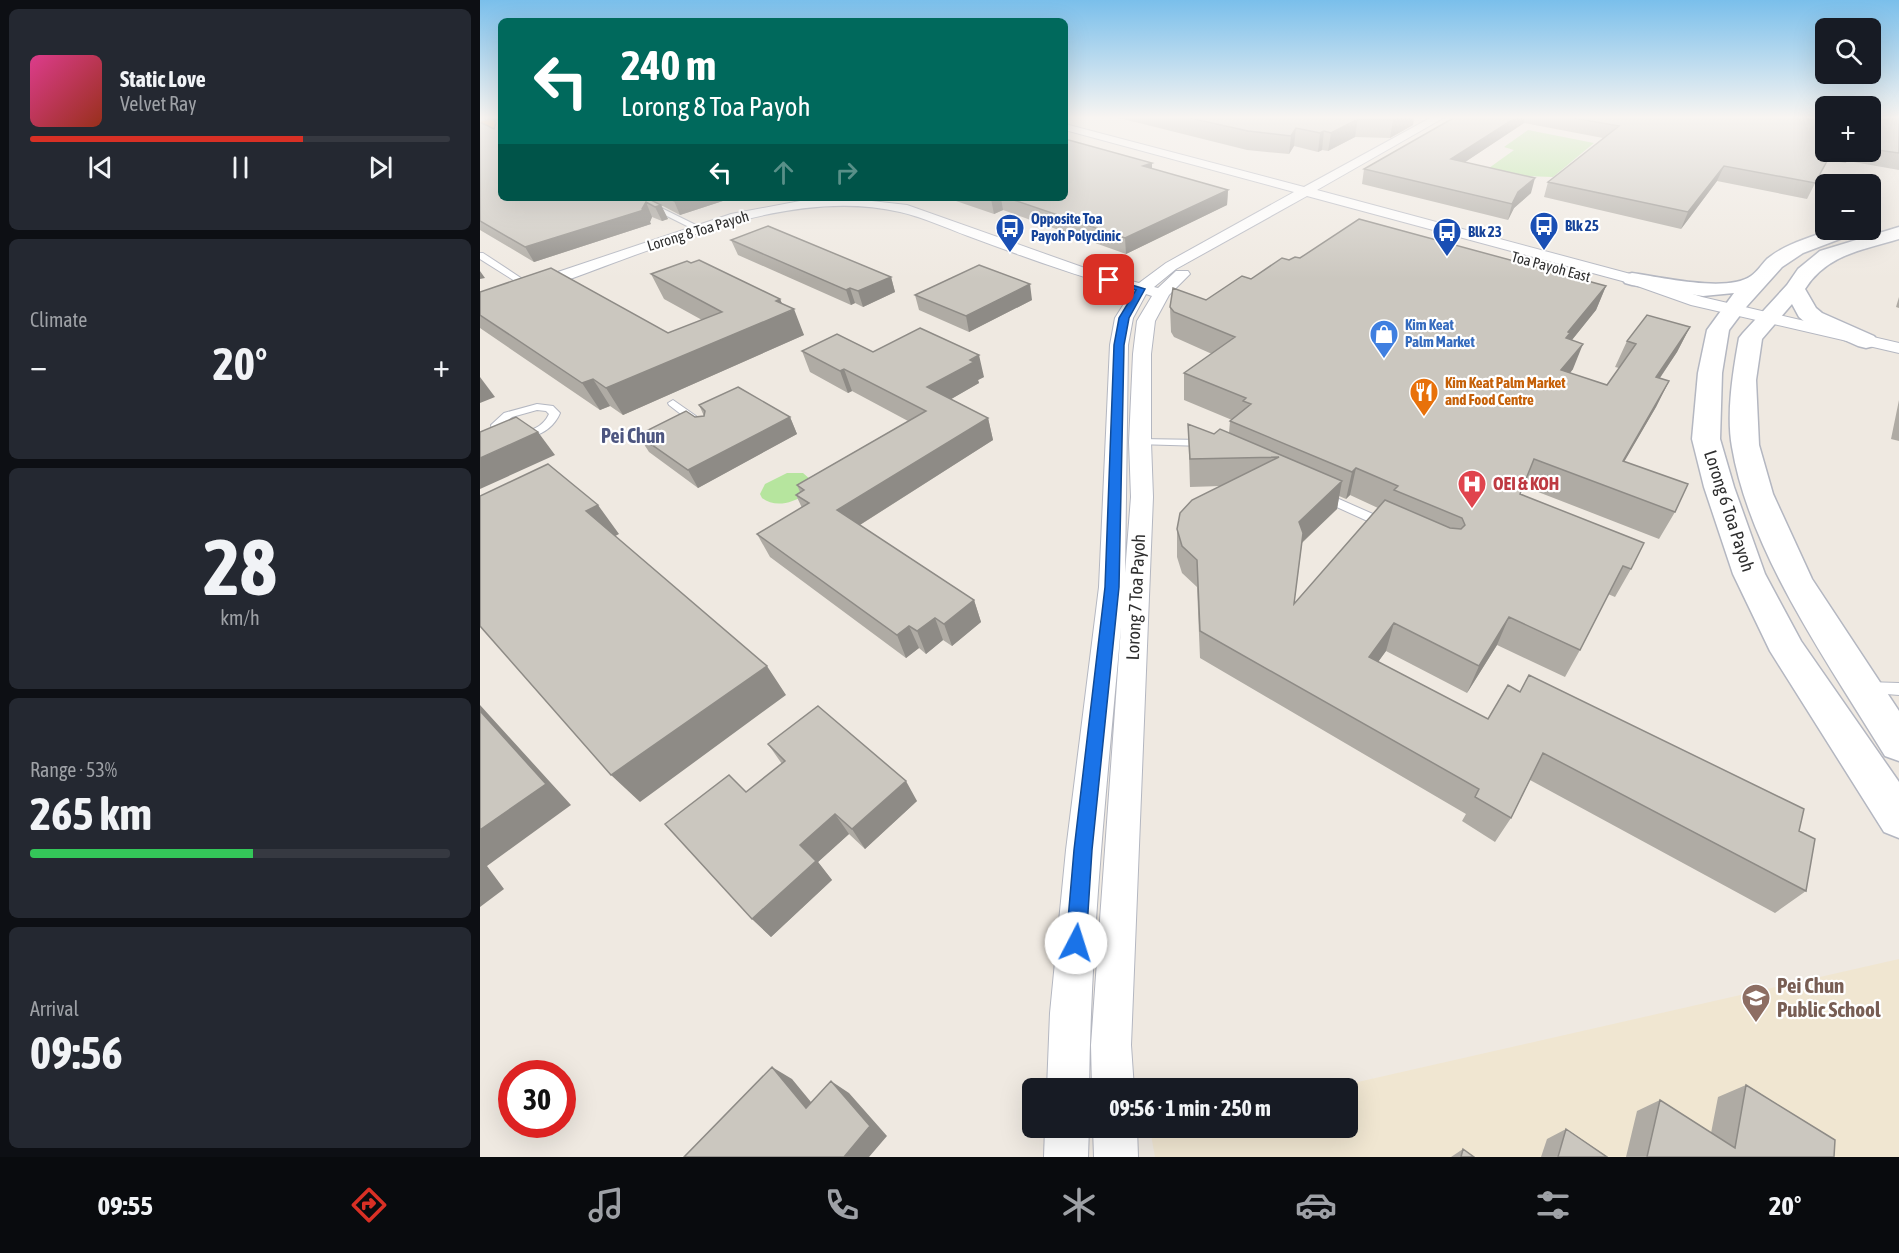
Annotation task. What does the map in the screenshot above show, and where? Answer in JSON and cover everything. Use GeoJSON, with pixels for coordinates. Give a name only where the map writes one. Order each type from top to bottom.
{"type":"FeatureCollection","features":[{"type":"Feature","properties":{"kind":"main road","name":"Lorong 6 Toa Payoh"},"geometry":{"type":"LineString","coordinates":[[1899,233],[1827,255],[1805,273],[1795,289],[1747,318],[1718,330],[1710,373],[1706,439],[1739,549],[1749,574],[1788,651],[1899,818]]}},
{"type":"Feature","properties":{"kind":"main road","name":"Lorong 6 Toa Payoh"},"geometry":{"type":"LineString","coordinates":[[1820,240],[1796,249],[1775,263],[1756,282],[1747,318],[1751,338],[1744,381],[1745,445],[1758,494],[1797,583],[1899,744]]}},
{"type":"Feature","properties":{"kind":"main road"},"geometry":{"type":"LineString","coordinates":[[1632,279],[1703,290],[1726,290],[1756,282]]}},
{"type":"Feature","properties":{"kind":"main road"},"geometry":{"type":"LineString","coordinates":[[1795,289],[1807,312],[1814,318],[1866,341]]}},
{"type":"Feature","properties":{"kind":"street","name":"Toa Payoh East"},"geometry":{"type":"LineString","coordinates":[[1202,171],[1632,279],[1747,318],[1899,348]]}},
{"type":"Feature","properties":{"kind":"street","name":"Toa Payoh East"},"geometry":{"type":"LineString","coordinates":[[1216,171],[1622,286],[1899,357]]}},
{"type":"Feature","properties":{"kind":"street"},"geometry":{"type":"LineString","coordinates":[[1306,197],[1351,171]]}},
{"type":"Feature","properties":{"kind":"street","name":"Lorong 7 Toa Payoh"},"geometry":{"type":"LineString","coordinates":[[1068,1078],[1070,1013],[1083,850],[1112,587],[1119,345],[1124,318],[1141,289],[1171,266],[1306,197]]}},
{"type":"Feature","properties":{"kind":"street","name":"Lorong 7 Toa Payoh"},"geometry":{"type":"LineString","coordinates":[[1112,1078],[1111,1045],[1142,497],[1140,442],[1142,354],[1146,321],[1162,293],[1184,273],[1306,197]]}},
{"type":"Feature","properties":{"kind":"street","name":"Lorong 8 Toa Payoh"},"geometry":{"type":"LineString","coordinates":[[480,303],[525,284],[757,206],[795,201]]}},
{"type":"Feature","properties":{"kind":"street","name":"Lorong 8 Toa Payoh"},"geometry":{"type":"LineString","coordinates":[[695,227],[772,209],[836,201]]}},
{"type":"Feature","properties":{"kind":"street","name":"Lorong 8 Toa Payoh"},"geometry":{"type":"LineString","coordinates":[[852,201],[902,208],[1093,276],[1162,293]]}},
{"type":"Feature","properties":{"kind":"street"},"geometry":{"type":"LineString","coordinates":[[901,201],[934,208],[1088,266],[1105,270],[1162,275]]}},
{"type":"Feature","properties":{"kind":"street"},"geometry":{"type":"LineString","coordinates":[[1093,276],[1130,305]]}},
{"type":"Feature","properties":{"kind":"street","name":"Lorong 8 Toa Payoh"},"geometry":{"type":"LineString","coordinates":[[480,295],[525,284]]}},
{"type":"Feature","properties":{"kind":"street"},"geometry":{"type":"LineString","coordinates":[[1066,1157],[1067,1138]]}},
{"type":"Feature","properties":{"kind":"street"},"geometry":{"type":"LineString","coordinates":[[1115,1138],[1116,1157]]}},
{"type":"Feature","properties":{"kind":"lane"},"geometry":{"type":"LineString","coordinates":[[641,201],[695,227]]}},
{"type":"Feature","properties":{"kind":"lane"},"geometry":{"type":"LineString","coordinates":[[480,255],[525,284]]}},
{"type":"Feature","properties":{"kind":"lane"},"geometry":{"type":"LineString","coordinates":[[673,403],[708,430]]}},
{"type":"Feature","properties":{"kind":"lane"},"geometry":{"type":"LineString","coordinates":[[484,419],[501,420],[518,411],[537,407],[549,408],[555,413],[552,420],[542,428],[522,435],[497,434],[496,425],[501,420]]}},
{"type":"Feature","properties":{"kind":"lane"},"geometry":{"type":"LineString","coordinates":[[1140,442],[1200,441],[1211,446]]}},
{"type":"Feature","properties":{"kind":"lane"},"geometry":{"type":"LineString","coordinates":[[1307,489],[1404,532]]}},
{"type":"Feature","properties":{"kind":"lane"},"geometry":{"type":"LineString","coordinates":[[1864,688],[1899,689]]}},
{"type":"Feature","properties":{"kind":"shaded area","name":"Pei Chun Public School"},"geometry":{"type":"Polygon","coordinates":[[[1899,959],[1899,1157],[1155,1157],[1152,1138],[1358,1138],[1358,1082],[1899,959]]]}},
{"type":"Feature","properties":{"kind":"green space"},"geometry":{"type":"Polygon","coordinates":[[[1502,171],[1560,171],[1553,177],[1525,176],[1502,171]]]}},
{"type":"Feature","properties":{"kind":"green space"},"geometry":{"type":"Polygon","coordinates":[[[787,473],[803,473],[811,480],[805,495],[778,504],[762,498],[760,494],[765,484],[787,473]]]}},
{"type":"Feature","properties":{"kind":"building"},"geometry":{"type":"Polygon","coordinates":[[[480,171],[498,171],[498,201],[653,201],[661,205],[655,207],[646,202],[642,209],[644,210],[525,247],[480,221],[480,171]]]}},
{"type":"Feature","properties":{"kind":"building"},"geometry":{"type":"Polygon","coordinates":[[[1068,171],[1161,171],[1228,190],[1125,238],[1017,201],[1068,201],[1068,171]]]}},
{"type":"Feature","properties":{"kind":"building"},"geometry":{"type":"Polygon","coordinates":[[[1372,171],[1504,171],[1535,178],[1518,192],[1512,204],[1372,171]]]}},
{"type":"Feature","properties":{"kind":"building"},"geometry":{"type":"Polygon","coordinates":[[[1562,171],[1720,171],[1688,212],[1548,182],[1562,171]]]}},
{"type":"Feature","properties":{"kind":"building"},"geometry":{"type":"Polygon","coordinates":[[[1751,171],[1822,171],[1820,174],[1815,174],[1815,183],[1751,171]]]}},
{"type":"Feature","properties":{"kind":"building"},"geometry":{"type":"Polygon","coordinates":[[[1359,219],[1606,286],[1568,332],[1570,333],[1566,338],[1583,344],[1561,370],[1607,385],[1636,344],[1627,341],[1647,315],[1690,327],[1656,377],[1669,381],[1623,461],[1688,484],[1675,512],[1534,459],[1520,494],[1644,543],[1631,569],[1623,566],[1580,650],[1509,617],[1479,666],[1394,623],[1369,657],[1488,719],[1508,685],[1520,692],[1529,675],[1804,809],[1799,831],[1815,839],[1806,891],[1543,753],[1511,818],[1475,797],[1479,789],[1200,631],[1197,560],[1182,546],[1177,529],[1180,513],[1192,500],[1279,457],[1190,459],[1188,424],[1214,434],[1220,429],[1342,481],[1299,522],[1303,533],[1294,604],[1385,500],[1450,528],[1461,529],[1465,525],[1462,518],[1394,490],[1398,486],[1356,468],[1352,472],[1230,421],[1251,404],[1243,401],[1246,398],[1184,373],[1235,337],[1174,312],[1170,307],[1173,288],[1206,300],[1242,276],[1251,279],[1282,258],[1289,260],[1295,257],[1300,258],[1359,219]]]}},
{"type":"Feature","properties":{"kind":"building"},"geometry":{"type":"Polygon","coordinates":[[[768,226],[891,277],[858,291],[850,288],[846,290],[731,240],[768,226]]]}},
{"type":"Feature","properties":{"kind":"building"},"geometry":{"type":"Polygon","coordinates":[[[699,260],[780,299],[776,301],[794,309],[606,388],[593,379],[582,383],[480,315],[480,292],[551,268],[668,333],[722,312],[651,274],[687,261],[691,263],[699,260]]]}},
{"type":"Feature","properties":{"kind":"building"},"geometry":{"type":"Polygon","coordinates":[[[979,265],[1030,284],[966,316],[915,295],[979,265]]]}},
{"type":"Feature","properties":{"kind":"building"},"geometry":{"type":"Polygon","coordinates":[[[920,328],[979,355],[970,360],[974,362],[927,387],[988,418],[837,510],[974,600],[944,624],[935,618],[917,631],[909,626],[897,635],[757,534],[809,503],[796,495],[804,490],[797,485],[926,411],[844,369],[840,371],[802,351],[837,334],[873,352],[920,328]]]}},
{"type":"Feature","properties":{"kind":"building"},"geometry":{"type":"Polygon","coordinates":[[[738,387],[790,417],[688,470],[638,435],[686,411],[695,417],[704,416],[705,411],[699,405],[738,387]]]}},
{"type":"Feature","properties":{"kind":"building"},"geometry":{"type":"Polygon","coordinates":[[[516,417],[538,432],[480,458],[480,432],[516,417]]]}},
{"type":"Feature","properties":{"kind":"building"},"geometry":{"type":"Polygon","coordinates":[[[548,464],[598,505],[586,511],[767,666],[611,775],[480,626],[480,496],[548,464]]]}},
{"type":"Feature","properties":{"kind":"building"},"geometry":{"type":"Polygon","coordinates":[[[818,706],[906,781],[852,829],[835,814],[800,845],[816,861],[752,919],[665,824],[729,775],[746,792],[785,761],[768,744],[818,706]]]}},
{"type":"Feature","properties":{"kind":"building"},"geometry":{"type":"Polygon","coordinates":[[[480,711],[546,784],[480,830],[480,711]]]}},
{"type":"Feature","properties":{"kind":"building"},"geometry":{"type":"Polygon","coordinates":[[[772,1067],[806,1108],[831,1081],[870,1126],[844,1157],[684,1157],[772,1067]]]}},
{"type":"Feature","properties":{"kind":"building"},"geometry":{"type":"Polygon","coordinates":[[[1746,1085],[1835,1140],[1834,1157],[1647,1157],[1660,1100],[1735,1148],[1746,1085]]]}},
{"type":"Feature","properties":{"kind":"building"},"geometry":{"type":"Polygon","coordinates":[[[1566,1129],[1607,1157],[1558,1157],[1566,1129]]]}},
{"type":"Feature","properties":{"kind":"building"},"geometry":{"type":"Polygon","coordinates":[[[1463,1149],[1474,1157],[1461,1157],[1463,1149]]]}},
{"type":"Feature","properties":{"kind":"place","name":"Blk 25"},"geometry":{"type":"Point","coordinates":[1544,252]}},
{"type":"Feature","properties":{"kind":"place","name":"Opposite Toa Payoh Polyclinic"},"geometry":{"type":"Point","coordinates":[1010,254]}},
{"type":"Feature","properties":{"kind":"place","name":"Blk 23"},"geometry":{"type":"Point","coordinates":[1447,258]}},
{"type":"Feature","properties":{"kind":"place","name":"Kim Keat Palm Market"},"geometry":{"type":"Point","coordinates":[1384,360]}},
{"type":"Feature","properties":{"kind":"place","name":"Kim Keat Palm Market and Food Centre"},"geometry":{"type":"Point","coordinates":[1424,418]}},
{"type":"Feature","properties":{"kind":"place","name":"OEI & KOH"},"geometry":{"type":"Point","coordinates":[1472,510]}},
{"type":"Feature","properties":{"kind":"place","name":"Pei Chun Public School"},"geometry":{"type":"Point","coordinates":[1756,1024]}},
{"type":"Feature","properties":{"kind":"district","name":"Pei Chun"},"geometry":{"type":"Point","coordinates":[633,436]}},
{"type":"Feature","properties":{"kind":"route"},"geometry":{"type":"LineString","coordinates":[[1076,943],[1083,850],[1112,587],[1119,345],[1124,318],[1141,289],[1109,280]]}}]}
